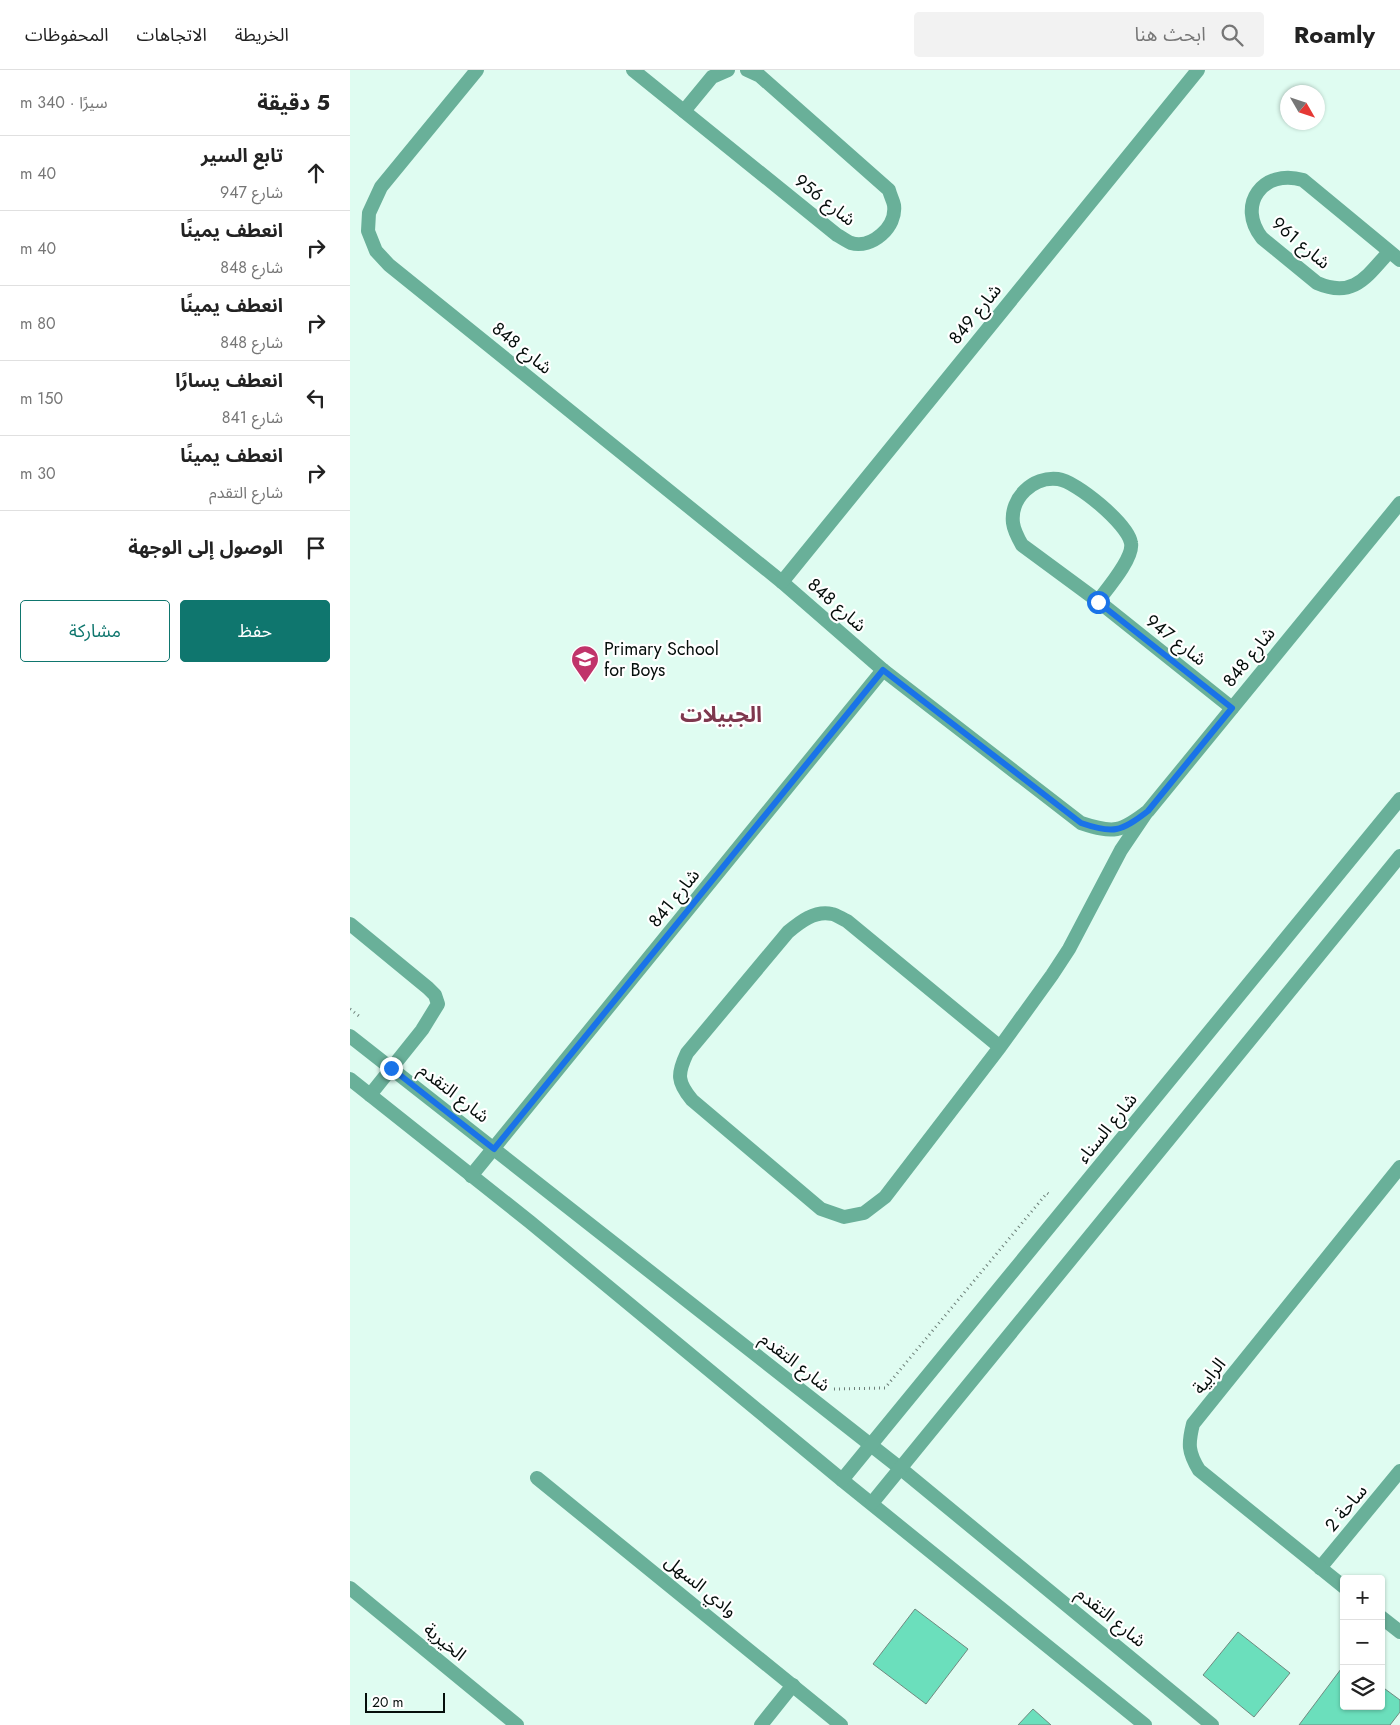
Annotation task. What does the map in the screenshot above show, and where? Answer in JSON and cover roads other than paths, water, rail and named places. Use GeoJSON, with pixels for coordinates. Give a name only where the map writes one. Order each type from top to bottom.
{"type":"FeatureCollection","features":[{"type":"Feature","properties":{"kind":"street","name":"شارع 848"},"geometry":{"type":"LineString","coordinates":[[477,70],[381,187],[369,213],[368,231],[376,251],[397,272],[782,582],[883,670],[1081,823],[1101,830],[1118,830],[1131,825],[1148,811],[1400,503]]}},
{"type":"Feature","properties":{"kind":"street","name":"شارع 956"},"geometry":{"type":"LineString","coordinates":[[632,70],[844,239],[851,243],[864,243],[875,239],[887,230],[892,219],[894,206],[889,190],[760,76],[747,70]]}},
{"type":"Feature","properties":{"kind":"street"},"geometry":{"type":"LineString","coordinates":[[684,111],[712,78],[728,70]]}},
{"type":"Feature","properties":{"kind":"street","name":"شارع 849"},"geometry":{"type":"LineString","coordinates":[[782,582],[1198,70]]}},
{"type":"Feature","properties":{"kind":"street","name":"شارع 961"},"geometry":{"type":"LineString","coordinates":[[1292,176],[1304,180],[1395,256],[1352,287],[1326,287],[1318,283],[1262,238],[1255,230],[1253,219],[1255,197],[1260,188],[1268,182],[1281,177],[1292,176]]}},
{"type":"Feature","properties":{"kind":"street","name":"شارع 947"},"geometry":{"type":"LineString","coordinates":[[1098,602],[1127,560],[1131,543],[1124,529],[1114,516],[1072,484],[1059,479],[1046,479],[1036,482],[1028,487],[1017,500],[1013,510],[1013,524],[1016,536],[1027,550],[1098,602],[1232,708]]}},
{"type":"Feature","properties":{"kind":"street","name":"شارع 841"},"geometry":{"type":"LineString","coordinates":[[471,1176],[883,670]]}},
{"type":"Feature","properties":{"kind":"street","name":"شارع السناء"},"geometry":{"type":"LineString","coordinates":[[842,1480],[1400,799]]}},
{"type":"Feature","properties":{"kind":"street"},"geometry":{"type":"LineString","coordinates":[[1000,1047],[847,921],[832,914],[816,914],[801,920],[788,932],[687,1053],[681,1065],[679,1076],[682,1088],[821,1209],[844,1216],[864,1213],[884,1198],[1000,1047],[1052,975],[1069,949],[1121,850],[1148,811]]}},
{"type":"Feature","properties":{"kind":"street"},"geometry":{"type":"LineString","coordinates":[[872,1503],[1400,856]]}},
{"type":"Feature","properties":{"kind":"street"},"geometry":{"type":"LineString","coordinates":[[350,924],[428,988],[435,995],[438,1004],[422,1030],[370,1095]]}},
{"type":"Feature","properties":{"kind":"street","name":"شارع التقدم"},"geometry":{"type":"LineString","coordinates":[[350,1036],[900,1468],[1212,1725]]}},
{"type":"Feature","properties":{"kind":"street"},"geometry":{"type":"LineString","coordinates":[[350,1079],[1145,1725]]}},
{"type":"Feature","properties":{"kind":"street","name":"الرابية"},"geometry":{"type":"LineString","coordinates":[[1340,1584],[1199,1470],[1191,1458],[1189,1443],[1194,1424],[1400,1167]]}},
{"type":"Feature","properties":{"kind":"street","name":"ساحة 2"},"geometry":{"type":"LineString","coordinates":[[1320,1568],[1400,1471]]}},
{"type":"Feature","properties":{"kind":"street","name":"وادي السهل"},"geometry":{"type":"LineString","coordinates":[[537,1478],[841,1725]]}},
{"type":"Feature","properties":{"kind":"street","name":"الخيرية"},"geometry":{"type":"LineString","coordinates":[[350,1588],[517,1725]]}},
{"type":"Feature","properties":{"kind":"street"},"geometry":{"type":"LineString","coordinates":[[1385,1620],[1400,1632]]}},
{"type":"Feature","properties":{"kind":"street"},"geometry":{"type":"LineString","coordinates":[[761,1725],[793,1685]]}},
{"type":"Feature","properties":{"kind":"place","name":"Primary School for Boys"},"geometry":{"type":"Point","coordinates":[585,683]}},
{"type":"Feature","properties":{"kind":"district","name":"الجبيلات"},"geometry":{"type":"Point","coordinates":[721,714]}}]}
